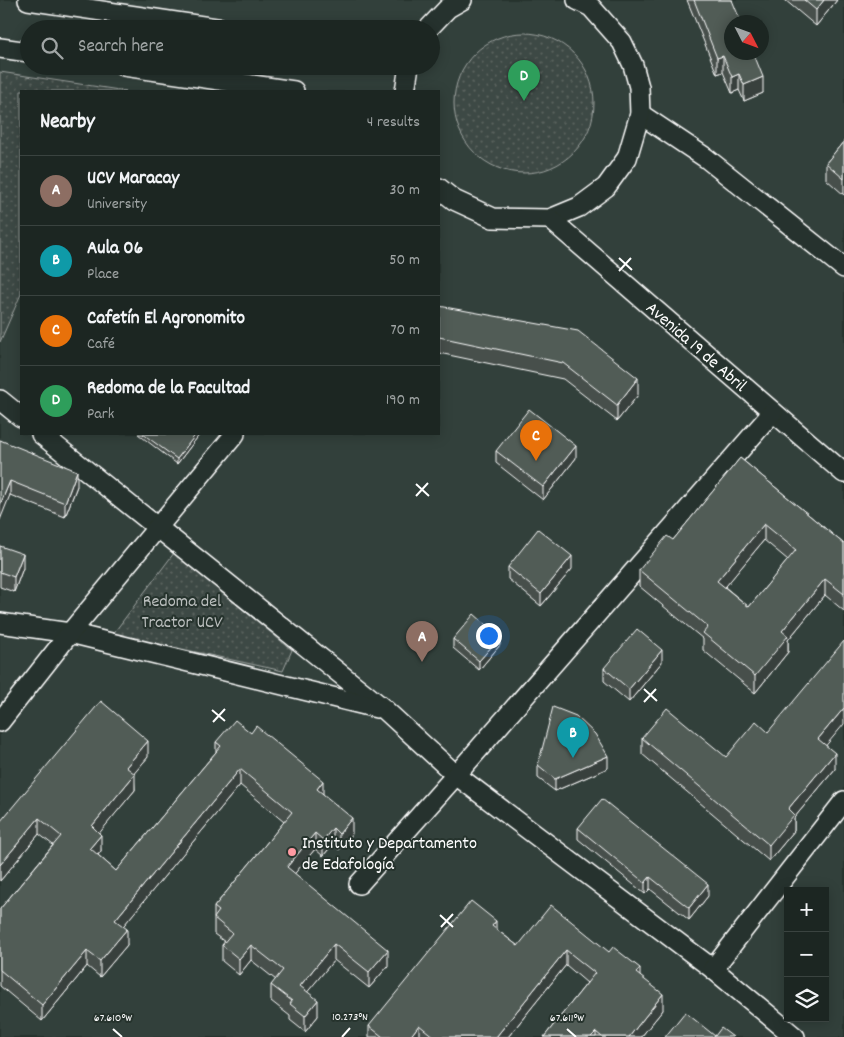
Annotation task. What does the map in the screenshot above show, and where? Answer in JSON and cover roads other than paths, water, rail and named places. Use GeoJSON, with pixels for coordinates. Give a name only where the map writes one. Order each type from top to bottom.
{"type":"FeatureCollection","features":[{"type":"Feature","properties":{"kind":"lane"},"geometry":{"type":"LineString","coordinates":[[28,0],[162,20]]}},
{"type":"Feature","properties":{"kind":"lane"},"geometry":{"type":"LineString","coordinates":[[437,20],[448,8],[462,0]]}},
{"type":"Feature","properties":{"kind":"lane"},"geometry":{"type":"LineString","coordinates":[[440,189],[454,200],[493,218],[550,218],[579,207],[606,187],[627,158],[640,114],[639,87],[633,65],[622,42],[588,2]]}},
{"type":"Feature","properties":{"kind":"lane"},"geometry":{"type":"LineString","coordinates":[[0,48],[20,51]]}},
{"type":"Feature","properties":{"kind":"lane"},"geometry":{"type":"LineString","coordinates":[[185,75],[287,90]]}},
{"type":"Feature","properties":{"kind":"lane"},"geometry":{"type":"LineString","coordinates":[[405,90],[408,75]]}},
{"type":"Feature","properties":{"kind":"lane"},"geometry":{"type":"LineString","coordinates":[[640,114],[706,158],[844,268]]}},
{"type":"Feature","properties":{"kind":"lane","name":"Avenida 19 de Abril"},"geometry":{"type":"LineString","coordinates":[[550,218],[844,474]]}},
{"type":"Feature","properties":{"kind":"lane"},"geometry":{"type":"LineString","coordinates":[[0,400],[20,416]]}},
{"type":"Feature","properties":{"kind":"lane"},"geometry":{"type":"LineString","coordinates":[[359,884],[773,412]]}},
{"type":"Feature","properties":{"kind":"lane"},"geometry":{"type":"LineString","coordinates":[[42,435],[384,710],[456,775],[713,969],[795,1037]]}},
{"type":"Feature","properties":{"kind":"lane"},"geometry":{"type":"LineString","coordinates":[[0,722],[70,633],[234,435]]}},
{"type":"Feature","properties":{"kind":"lane"},"geometry":{"type":"LineString","coordinates":[[0,623],[70,633],[384,710]]}},
{"type":"Feature","properties":{"kind":"lane"},"geometry":{"type":"LineString","coordinates":[[713,969],[844,801]]}},
{"type":"Feature","properties":{"kind":"place","name":"Redoma de la Facultad"},"geometry":{"type":"Point","coordinates":[524,101]}},
{"type":"Feature","properties":{"kind":"place","name":"Cafetín El Agronomito"},"geometry":{"type":"Point","coordinates":[536,461]}},
{"type":"Feature","properties":{"kind":"place","name":"UCV Maracay"},"geometry":{"type":"Point","coordinates":[422,662]}},
{"type":"Feature","properties":{"kind":"place","name":"Aula 06"},"geometry":{"type":"Point","coordinates":[573,758]}},
{"type":"Feature","properties":{"kind":"place","name":"Instituto y Departamento de Edafología"},"geometry":{"type":"Point","coordinates":[292,852]}},
{"type":"Feature","properties":{"kind":"park label","name":"Redoma del Tractor UCV"},"geometry":{"type":"Point","coordinates":[182,610]}}]}
